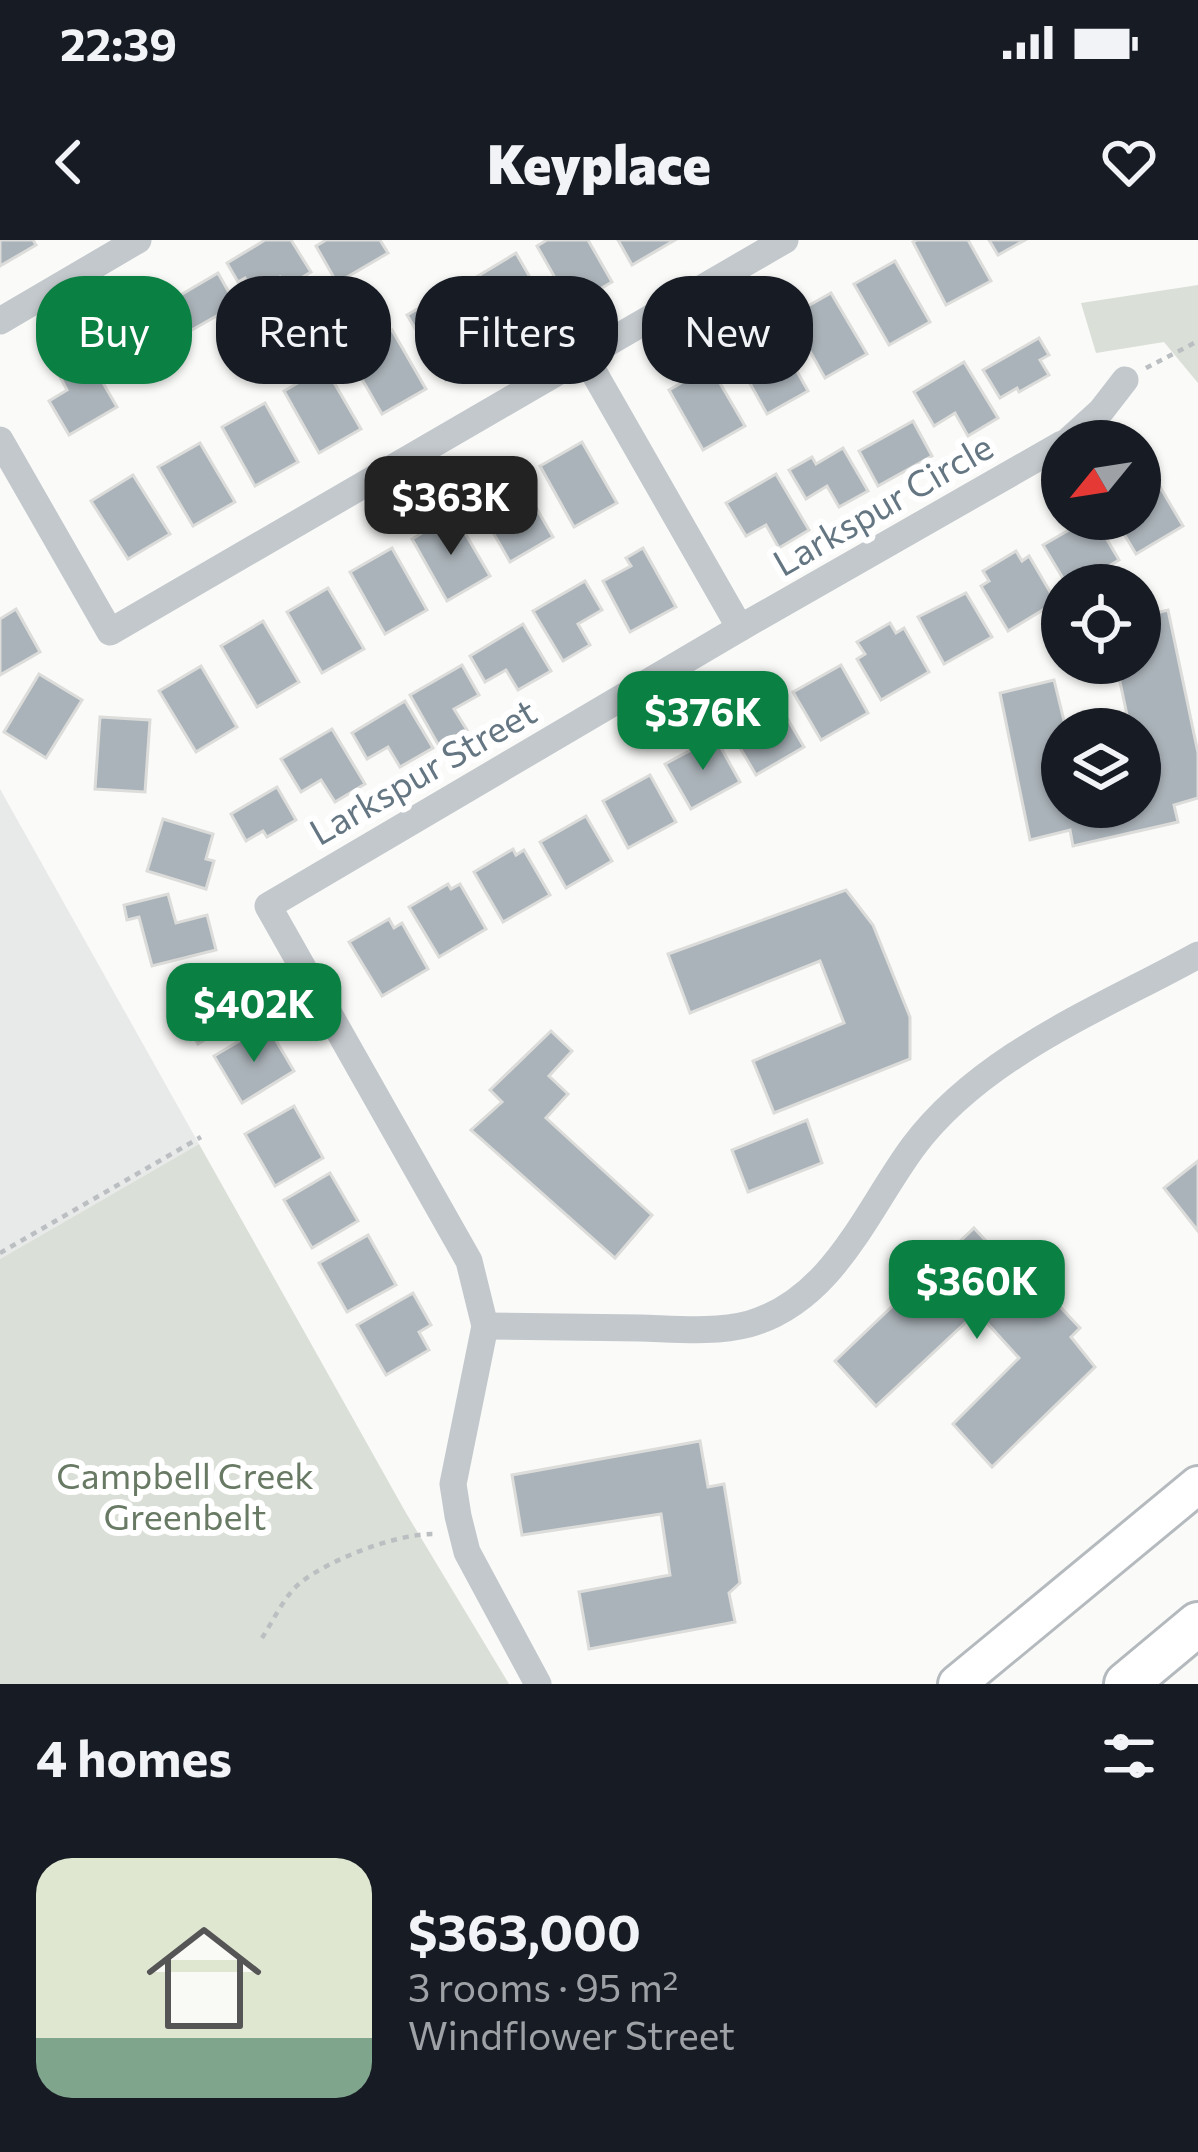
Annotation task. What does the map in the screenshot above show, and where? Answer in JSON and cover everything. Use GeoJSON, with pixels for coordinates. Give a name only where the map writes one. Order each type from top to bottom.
{"type":"FeatureCollection","features":[{"type":"Feature","properties":{"kind":"highway"},"geometry":{"type":"LineString","coordinates":[[1126,1684],[1198,1624]]}},
{"type":"Feature","properties":{"kind":"main road"},"geometry":{"type":"LineString","coordinates":[[958,1684],[1198,1485]]}},
{"type":"Feature","properties":{"kind":"street"},"geometry":{"type":"LineString","coordinates":[[0,321],[138,240]]}},
{"type":"Feature","properties":{"kind":"street"},"geometry":{"type":"LineString","coordinates":[[618,338],[785,240]]}},
{"type":"Feature","properties":{"kind":"street","name":"Larkspur Circle"},"geometry":{"type":"LineString","coordinates":[[1091,420],[1125,380]]}},
{"type":"Feature","properties":{"kind":"street"},"geometry":{"type":"LineString","coordinates":[[0,440],[110,632],[538,384]]}},
{"type":"Feature","properties":{"kind":"street"},"geometry":{"type":"LineString","coordinates":[[600,384],[740,628]]}},
{"type":"Feature","properties":{"kind":"street","name":"Larkspur Circle"},"geometry":{"type":"LineString","coordinates":[[740,628],[1041,457]]}},
{"type":"Feature","properties":{"kind":"street","name":"Larkspur Street"},"geometry":{"type":"LineString","coordinates":[[485,1326],[469,1261],[451,1224],[268,906],[740,628]]}},
{"type":"Feature","properties":{"kind":"street"},"geometry":{"type":"LineString","coordinates":[[538,1684],[487,1593],[463,1534],[453,1484],[485,1326],[700,1329],[747,1324],[782,1311],[812,1290],[839,1260],[943,1109],[1002,1063],[1198,955]]}},
{"type":"Feature","properties":{"kind":"path"},"geometry":{"type":"LineString","coordinates":[[1125,380],[1198,341]]}},
{"type":"Feature","properties":{"kind":"path"},"geometry":{"type":"LineString","coordinates":[[0,1252],[201,1137]]}},
{"type":"Feature","properties":{"kind":"path"},"geometry":{"type":"LineString","coordinates":[[262,1638],[298,1584],[350,1556],[410,1534],[463,1534]]}},
{"type":"Feature","properties":{"kind":"shaded area"},"geometry":{"type":"Polygon","coordinates":[[[0,789],[199,1144],[0,1259],[0,789]]]}},
{"type":"Feature","properties":{"kind":"green space"},"geometry":{"type":"Polygon","coordinates":[[[1198,285],[1198,383],[1164,342],[1096,353],[1081,303],[1198,285]]]}},
{"type":"Feature","properties":{"kind":"green space","name":"Campbell Creek Greenbelt"},"geometry":{"type":"Polygon","coordinates":[[[199,1144],[406,1513],[509,1684],[0,1684],[0,1259],[199,1144]]]}},
{"type":"Feature","properties":{"kind":"building"},"geometry":{"type":"Polygon","coordinates":[[[0,240],[33,240],[36,245],[0,266],[0,240]]]}},
{"type":"Feature","properties":{"kind":"building"},"geometry":{"type":"Polygon","coordinates":[[[265,240],[291,240],[311,272],[304,276],[235,276],[227,263],[265,240]]]}},
{"type":"Feature","properties":{"kind":"building"},"geometry":{"type":"Polygon","coordinates":[[[326,240],[380,240],[388,253],[349,276],[333,276],[316,246],[326,240]]]}},
{"type":"Feature","properties":{"kind":"building"},"geometry":{"type":"Polygon","coordinates":[[[547,240],[588,240],[609,276],[554,276],[537,246],[547,240]]]}},
{"type":"Feature","properties":{"kind":"building"},"geometry":{"type":"Polygon","coordinates":[[[618,240],[675,240],[632,265],[618,240]]]}},
{"type":"Feature","properties":{"kind":"building"},"geometry":{"type":"Polygon","coordinates":[[[968,240],[991,281],[946,305],[913,242],[968,240]]]}},
{"type":"Feature","properties":{"kind":"building"},"geometry":{"type":"Polygon","coordinates":[[[989,240],[1025,240],[998,255],[989,240]]]}},
{"type":"Feature","properties":{"kind":"building"},"geometry":{"type":"Polygon","coordinates":[[[516,253],[529,276],[478,276],[516,253]]]}},
{"type":"Feature","properties":{"kind":"building"},"geometry":{"type":"Polygon","coordinates":[[[895,261],[930,322],[889,345],[854,284],[895,261]]]}},
{"type":"Feature","properties":{"kind":"building"},"geometry":{"type":"Polygon","coordinates":[[[218,273],[220,276],[216,276],[216,316],[192,330],[192,288],[218,273]]]}},
{"type":"Feature","properties":{"kind":"building"},"geometry":{"type":"Polygon","coordinates":[[[831,293],[867,354],[825,378],[813,357],[813,303],[831,293]]]}},
{"type":"Feature","properties":{"kind":"building"},"geometry":{"type":"Polygon","coordinates":[[[391,331],[415,370],[415,384],[426,389],[382,414],[365,384],[391,384],[391,331]]]}},
{"type":"Feature","properties":{"kind":"building"},"geometry":{"type":"Polygon","coordinates":[[[1039,338],[1049,355],[1040,360],[1049,375],[1000,398],[983,370],[1039,338]]]}},
{"type":"Feature","properties":{"kind":"building"},"geometry":{"type":"Polygon","coordinates":[[[964,362],[998,418],[968,436],[955,413],[934,426],[914,392],[964,362]]]}},
{"type":"Feature","properties":{"kind":"building"},"geometry":{"type":"Polygon","coordinates":[[[64,384],[104,384],[117,407],[69,435],[49,401],[67,390],[64,384]]]}},
{"type":"Feature","properties":{"kind":"building"},"geometry":{"type":"Polygon","coordinates":[[[296,384],[335,384],[361,429],[319,453],[284,391],[296,384]]]}},
{"type":"Feature","properties":{"kind":"building"},"geometry":{"type":"Polygon","coordinates":[[[679,384],[720,384],[745,426],[703,450],[669,390],[679,384]]]}},
{"type":"Feature","properties":{"kind":"building"},"geometry":{"type":"Polygon","coordinates":[[[750,384],[804,384],[808,391],[767,414],[750,384]]]}},
{"type":"Feature","properties":{"kind":"building"},"geometry":{"type":"Polygon","coordinates":[[[265,403],[298,462],[255,486],[222,427],[265,403]]]}},
{"type":"Feature","properties":{"kind":"building"},"geometry":{"type":"Polygon","coordinates":[[[913,421],[932,456],[878,486],[859,451],[913,421]]]}},
{"type":"Feature","properties":{"kind":"building"},"geometry":{"type":"Polygon","coordinates":[[[582,442],[617,503],[574,527],[540,466],[582,442]]]}},
{"type":"Feature","properties":{"kind":"building"},"geometry":{"type":"Polygon","coordinates":[[[200,443],[235,502],[193,526],[158,467],[200,443]]]}},
{"type":"Feature","properties":{"kind":"building"},"geometry":{"type":"Polygon","coordinates":[[[843,448],[868,491],[839,507],[827,486],[806,499],[789,470],[812,457],[816,464],[843,448]]]}},
{"type":"Feature","properties":{"kind":"building"},"geometry":{"type":"Polygon","coordinates":[[[776,474],[809,530],[779,548],[766,525],[746,536],[726,503],[776,474]]]}},
{"type":"Feature","properties":{"kind":"building"},"geometry":{"type":"Polygon","coordinates":[[[133,475],[170,534],[128,559],[91,501],[133,475]]]}},
{"type":"Feature","properties":{"kind":"building"},"geometry":{"type":"Polygon","coordinates":[[[518,476],[553,537],[510,562],[475,501],[518,476]]]}},
{"type":"Feature","properties":{"kind":"building"},"geometry":{"type":"Polygon","coordinates":[[[1161,489],[1183,526],[1161,539],[1161,489]]]}},
{"type":"Feature","properties":{"kind":"building"},"geometry":{"type":"Polygon","coordinates":[[[454,514],[490,576],[447,601],[412,539],[454,514]]]}},
{"type":"Feature","properties":{"kind":"building"},"geometry":{"type":"Polygon","coordinates":[[[1052,540],[1107,540],[1119,560],[1054,564],[1043,545],[1052,540]]]}},
{"type":"Feature","properties":{"kind":"building"},"geometry":{"type":"Polygon","coordinates":[[[1128,540],[1160,540],[1136,554],[1128,540]]]}},
{"type":"Feature","properties":{"kind":"building"},"geometry":{"type":"Polygon","coordinates":[[[392,548],[427,610],[385,634],[350,572],[392,548]]]}},
{"type":"Feature","properties":{"kind":"building"},"geometry":{"type":"Polygon","coordinates":[[[643,548],[676,607],[630,632],[603,581],[631,566],[626,558],[643,548]]]}},
{"type":"Feature","properties":{"kind":"building"},"geometry":{"type":"Polygon","coordinates":[[[1016,551],[1022,561],[1029,556],[1041,576],[1041,611],[1008,631],[981,586],[989,581],[983,571],[1016,551]]]}},
{"type":"Feature","properties":{"kind":"building"},"geometry":{"type":"Polygon","coordinates":[[[585,581],[602,610],[578,624],[590,645],[563,661],[533,611],[585,581]]]}},
{"type":"Feature","properties":{"kind":"building"},"geometry":{"type":"Polygon","coordinates":[[[328,588],[364,649],[322,673],[287,612],[328,588]]]}},
{"type":"Feature","properties":{"kind":"building"},"geometry":{"type":"Polygon","coordinates":[[[966,593],[992,637],[944,664],[918,617],[966,593]]]}},
{"type":"Feature","properties":{"kind":"building"},"geometry":{"type":"Polygon","coordinates":[[[16,609],[40,652],[0,675],[0,619],[16,609]]]}},
{"type":"Feature","properties":{"kind":"building"},"geometry":{"type":"Polygon","coordinates":[[[1168,610],[1198,753],[1198,798],[1174,805],[1178,822],[1161,826],[1161,708],[1126,708],[1120,684],[1161,684],[1161,612],[1168,610]]]}},
{"type":"Feature","properties":{"kind":"building"},"geometry":{"type":"Polygon","coordinates":[[[263,621],[299,682],[257,707],[221,646],[263,621]]]}},
{"type":"Feature","properties":{"kind":"building"},"geometry":{"type":"Polygon","coordinates":[[[890,623],[896,633],[904,628],[929,672],[881,700],[857,659],[865,654],[857,642],[890,623]]]}},
{"type":"Feature","properties":{"kind":"building"},"geometry":{"type":"Polygon","coordinates":[[[523,624],[551,671],[518,690],[506,670],[485,682],[470,656],[523,624]]]}},
{"type":"Feature","properties":{"kind":"building"},"geometry":{"type":"Polygon","coordinates":[[[462,665],[479,695],[454,709],[467,730],[439,746],[410,695],[462,665]]]}},
{"type":"Feature","properties":{"kind":"building"},"geometry":{"type":"Polygon","coordinates":[[[841,665],[868,713],[821,740],[793,692],[841,665]]]}},
{"type":"Feature","properties":{"kind":"building"},"geometry":{"type":"Polygon","coordinates":[[[201,666],[237,727],[196,752],[159,691],[201,666]]]}},
{"type":"Feature","properties":{"kind":"building"},"geometry":{"type":"Polygon","coordinates":[[[39,674],[82,700],[46,758],[4,732],[39,674]]]}},
{"type":"Feature","properties":{"kind":"building"},"geometry":{"type":"Polygon","coordinates":[[[1055,684],[1061,708],[1041,708],[1041,828],[1152,828],[1073,846],[1070,830],[1030,840],[1000,693],[1055,684]]]}},
{"type":"Feature","properties":{"kind":"building"},"geometry":{"type":"Polygon","coordinates":[[[405,701],[433,748],[400,767],[388,747],[367,759],[352,733],[405,701]]]}},
{"type":"Feature","properties":{"kind":"building"},"geometry":{"type":"Polygon","coordinates":[[[777,701],[804,747],[756,775],[729,729],[777,701]]]}},
{"type":"Feature","properties":{"kind":"building"},"geometry":{"type":"Polygon","coordinates":[[[100,717],[150,720],[145,792],[95,789],[100,717]]]}},
{"type":"Feature","properties":{"kind":"building"},"geometry":{"type":"Polygon","coordinates":[[[332,729],[365,784],[335,802],[321,780],[301,792],[281,759],[332,729]]]}},
{"type":"Feature","properties":{"kind":"building"},"geometry":{"type":"Polygon","coordinates":[[[715,737],[740,782],[691,809],[665,764],[715,737]]]}},
{"type":"Feature","properties":{"kind":"building"},"geometry":{"type":"Polygon","coordinates":[[[650,775],[676,822],[628,848],[603,801],[650,775]]]}},
{"type":"Feature","properties":{"kind":"building"},"geometry":{"type":"Polygon","coordinates":[[[277,787],[296,820],[267,837],[263,831],[246,841],[231,814],[277,787]]]}},
{"type":"Feature","properties":{"kind":"building"},"geometry":{"type":"Polygon","coordinates":[[[586,816],[612,861],[566,888],[540,842],[586,816]]]}},
{"type":"Feature","properties":{"kind":"building"},"geometry":{"type":"Polygon","coordinates":[[[163,819],[213,834],[206,859],[214,861],[206,889],[147,871],[163,819]]]}},
{"type":"Feature","properties":{"kind":"building"},"geometry":{"type":"Polygon","coordinates":[[[513,849],[516,855],[524,850],[550,895],[503,922],[474,872],[513,849]]]}},
{"type":"Feature","properties":{"kind":"building"},"geometry":{"type":"Polygon","coordinates":[[[448,884],[451,889],[460,884],[486,929],[439,957],[409,907],[448,884]]]}},
{"type":"Feature","properties":{"kind":"building"},"geometry":{"type":"Polygon","coordinates":[[[846,890],[873,925],[910,1017],[910,1059],[774,1113],[753,1061],[844,1023],[820,961],[690,1013],[668,954],[846,890]]]}},
{"type":"Feature","properties":{"kind":"building"},"geometry":{"type":"Polygon","coordinates":[[[168,894],[176,923],[207,915],[216,950],[152,966],[139,917],[127,920],[124,905],[168,894]]]}},
{"type":"Feature","properties":{"kind":"building"},"geometry":{"type":"Polygon","coordinates":[[[389,919],[394,928],[402,923],[428,969],[382,996],[349,942],[389,919]]]}},
{"type":"Feature","properties":{"kind":"building"},"geometry":{"type":"Polygon","coordinates":[[[212,970],[217,979],[226,973],[250,1013],[198,1044],[169,996],[212,970]]]}},
{"type":"Feature","properties":{"kind":"building"},"geometry":{"type":"Polygon","coordinates":[[[256,1031],[260,1038],[271,1032],[294,1071],[242,1103],[214,1056],[256,1031]]]}},
{"type":"Feature","properties":{"kind":"building"},"geometry":{"type":"Polygon","coordinates":[[[551,1031],[572,1051],[549,1076],[568,1094],[546,1118],[652,1215],[615,1258],[471,1130],[502,1102],[490,1090],[551,1031]]]}},
{"type":"Feature","properties":{"kind":"building"},"geometry":{"type":"Polygon","coordinates":[[[294,1106],[323,1158],[275,1186],[245,1134],[294,1106]]]}},
{"type":"Feature","properties":{"kind":"building"},"geometry":{"type":"Polygon","coordinates":[[[807,1120],[822,1163],[748,1192],[732,1150],[807,1120]]]}},
{"type":"Feature","properties":{"kind":"building"},"geometry":{"type":"Polygon","coordinates":[[[1198,1161],[1198,1231],[1164,1188],[1198,1161]]]}},
{"type":"Feature","properties":{"kind":"building"},"geometry":{"type":"Polygon","coordinates":[[[330,1173],[358,1221],[312,1248],[284,1200],[330,1173]]]}},
{"type":"Feature","properties":{"kind":"building"},"geometry":{"type":"Polygon","coordinates":[[[974,1228],[1000,1256],[1007,1250],[1080,1328],[1071,1337],[1095,1367],[992,1467],[953,1424],[1019,1358],[977,1312],[876,1406],[835,1361],[974,1228]]]}},
{"type":"Feature","properties":{"kind":"building"},"geometry":{"type":"Polygon","coordinates":[[[368,1235],[396,1285],[347,1312],[319,1263],[368,1235]]]}},
{"type":"Feature","properties":{"kind":"building"},"geometry":{"type":"Polygon","coordinates":[[[413,1293],[431,1325],[419,1332],[429,1350],[386,1375],[357,1325],[413,1293]]]}},
{"type":"Feature","properties":{"kind":"building"},"geometry":{"type":"Polygon","coordinates":[[[700,1441],[708,1487],[724,1484],[740,1583],[729,1593],[735,1622],[589,1649],[579,1592],[670,1575],[661,1514],[522,1535],[512,1475],[700,1441]]]}}]}
